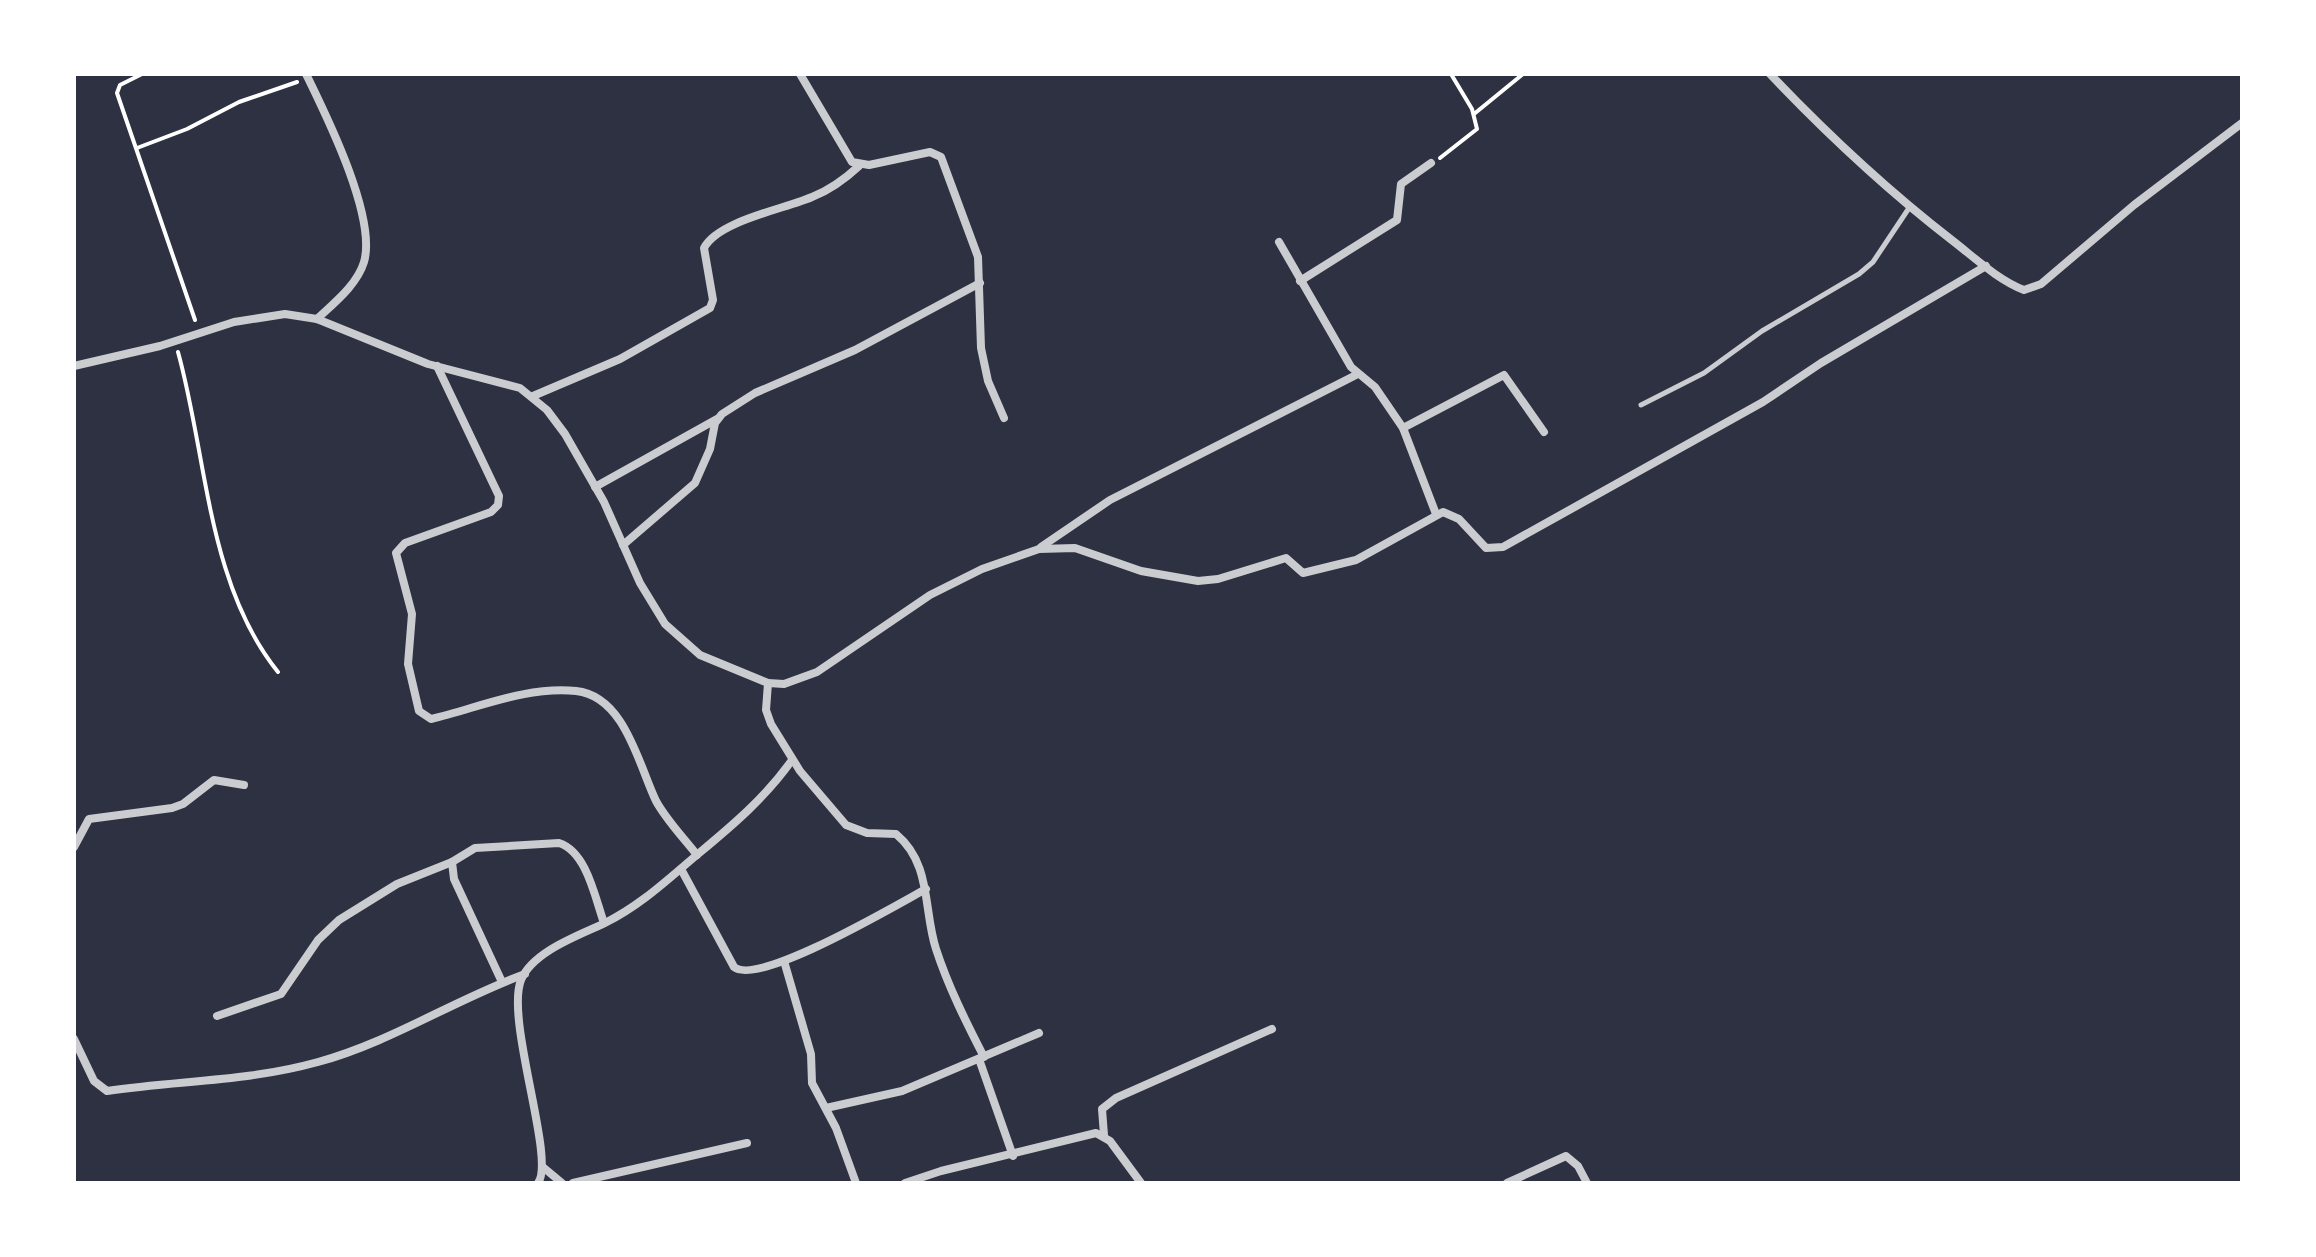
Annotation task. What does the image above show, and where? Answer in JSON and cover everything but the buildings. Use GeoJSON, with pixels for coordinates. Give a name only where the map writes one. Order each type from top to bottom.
{"type":"FeatureCollection","features":[{"type":"Feature","properties":{"kind":"street"},"geometry":{"type":"LineString","coordinates":[[800,74],[844,152],[859,166]]}},
{"type":"Feature","properties":{"kind":"street"},"geometry":{"type":"LineString","coordinates":[[1770,74],[1841,147],[1909,208],[2015,286],[2032,289],[2242,123]]}},
{"type":"Feature","properties":{"kind":"street"},"geometry":{"type":"LineString","coordinates":[[307,76],[347,167],[364,232],[364,261],[355,279],[317,319]]}},
{"type":"Feature","properties":{"kind":"street"},"geometry":{"type":"LineString","coordinates":[[533,396],[620,359],[710,308],[713,300],[704,248],[708,241],[731,226],[831,188],[859,166],[930,152],[941,157],[971,233],[980,283],[984,366],[1004,418]]}},
{"type":"Feature","properties":{"kind":"street"},"geometry":{"type":"LineString","coordinates":[[1300,281],[1397,220],[1401,184],[1431,163]]}},
{"type":"Feature","properties":{"kind":"street"},"geometry":{"type":"LineString","coordinates":[[1279,242],[1356,375],[1371,382],[1403,428],[1436,514]]}},
{"type":"Feature","properties":{"kind":"street"},"geometry":{"type":"LineString","coordinates":[[1039,549],[1075,548],[1177,580],[1218,579],[1286,558],[1303,573],[1356,560],[1436,514],[1451,514],[1486,548],[1493,549],[1517,541],[1763,402],[1821,363],[1986,266]]}},
{"type":"Feature","properties":{"kind":"street"},"geometry":{"type":"LineString","coordinates":[[595,487],[719,418],[755,393],[855,350],[980,283]]}},
{"type":"Feature","properties":{"kind":"street"},"geometry":{"type":"LineString","coordinates":[[74,366],[269,315],[317,319],[437,366],[506,383],[533,396],[565,434],[595,487],[652,605],[681,641],[718,664],[768,683],[784,684],[817,672],[930,595],[982,569],[1039,549],[1110,500],[1356,375]]}},
{"type":"Feature","properties":{"kind":"street"},"geometry":{"type":"LineString","coordinates":[[437,366],[499,496],[498,505],[491,512],[405,543],[396,553],[412,614],[408,664],[419,711],[431,719],[514,696],[576,691],[587,694],[609,711],[632,739],[658,803],[697,855]]}},
{"type":"Feature","properties":{"kind":"street"},"geometry":{"type":"LineString","coordinates":[[1403,428],[1504,375],[1544,432]]}},
{"type":"Feature","properties":{"kind":"street"},"geometry":{"type":"LineString","coordinates":[[623,545],[695,483],[719,418]]}},
{"type":"Feature","properties":{"kind":"street"},"geometry":{"type":"LineString","coordinates":[[768,683],[766,710],[792,760],[846,825],[867,833],[888,832],[905,842],[917,860],[926,889],[936,952],[982,1058],[1013,1156]]}},
{"type":"Feature","properties":{"kind":"street"},"geometry":{"type":"LineString","coordinates":[[538,1183],[544,1168],[520,1014],[520,983],[525,974],[548,953],[645,900],[765,795],[792,760]]}},
{"type":"Feature","properties":{"kind":"street"},"geometry":{"type":"LineString","coordinates":[[74,847],[89,819],[172,808],[183,804],[214,780],[244,785]]}},
{"type":"Feature","properties":{"kind":"street"},"geometry":{"type":"LineString","coordinates":[[217,1016],[281,994],[318,940],[339,920],[388,888],[452,862],[457,856],[475,848],[559,843],[568,846],[581,863],[604,923]]}},
{"type":"Feature","properties":{"kind":"street"},"geometry":{"type":"LineString","coordinates":[[452,862],[454,879],[502,982]]}},
{"type":"Feature","properties":{"kind":"street"},"geometry":{"type":"LineString","coordinates":[[681,869],[734,967],[748,973],[784,961],[926,889]]}},
{"type":"Feature","properties":{"kind":"street"},"geometry":{"type":"LineString","coordinates":[[784,961],[811,1054],[812,1083],[826,1108],[856,1183]]}},
{"type":"Feature","properties":{"kind":"street"},"geometry":{"type":"LineString","coordinates":[[74,1039],[94,1081],[107,1091],[140,1084],[232,1081],[320,1062],[372,1044],[525,974]]}},
{"type":"Feature","properties":{"kind":"street"},"geometry":{"type":"LineString","coordinates":[[1141,1183],[1104,1135],[1102,1109],[1116,1098],[1272,1029]]}},
{"type":"Feature","properties":{"kind":"street"},"geometry":{"type":"LineString","coordinates":[[826,1108],[902,1091],[1039,1033]]}},
{"type":"Feature","properties":{"kind":"street"},"geometry":{"type":"LineString","coordinates":[[905,1183],[951,1168],[1013,1156],[1088,1134],[1104,1135]]}},
{"type":"Feature","properties":{"kind":"street"},"geometry":{"type":"LineString","coordinates":[[573,1183],[747,1143]]}},
{"type":"Feature","properties":{"kind":"street"},"geometry":{"type":"LineString","coordinates":[[1507,1183],[1566,1156],[1572,1158],[1587,1183]]}},
{"type":"Feature","properties":{"kind":"street"},"geometry":{"type":"LineString","coordinates":[[544,1168],[562,1183]]}},
{"type":"Feature","properties":{"kind":"lane"},"geometry":{"type":"LineString","coordinates":[[1641,405],[1704,373],[1762,331],[1859,274],[1873,262],[1909,208]]}},
{"type":"Feature","properties":{"kind":"path"},"geometry":{"type":"LineString","coordinates":[[142,74],[120,85],[117,93],[199,334]]}},
{"type":"Feature","properties":{"kind":"path"},"geometry":{"type":"LineString","coordinates":[[1431,163],[1472,137],[1477,129],[1474,114],[1451,74]]}},
{"type":"Feature","properties":{"kind":"path"},"geometry":{"type":"LineString","coordinates":[[1474,114],[1523,74]]}},
{"type":"Feature","properties":{"kind":"path"},"geometry":{"type":"LineString","coordinates":[[137,148],[187,129],[239,102],[307,76]]}},
{"type":"Feature","properties":{"kind":"path"},"geometry":{"type":"LineString","coordinates":[[175,342],[191,400],[222,550],[248,626],[278,672]]}}]}
